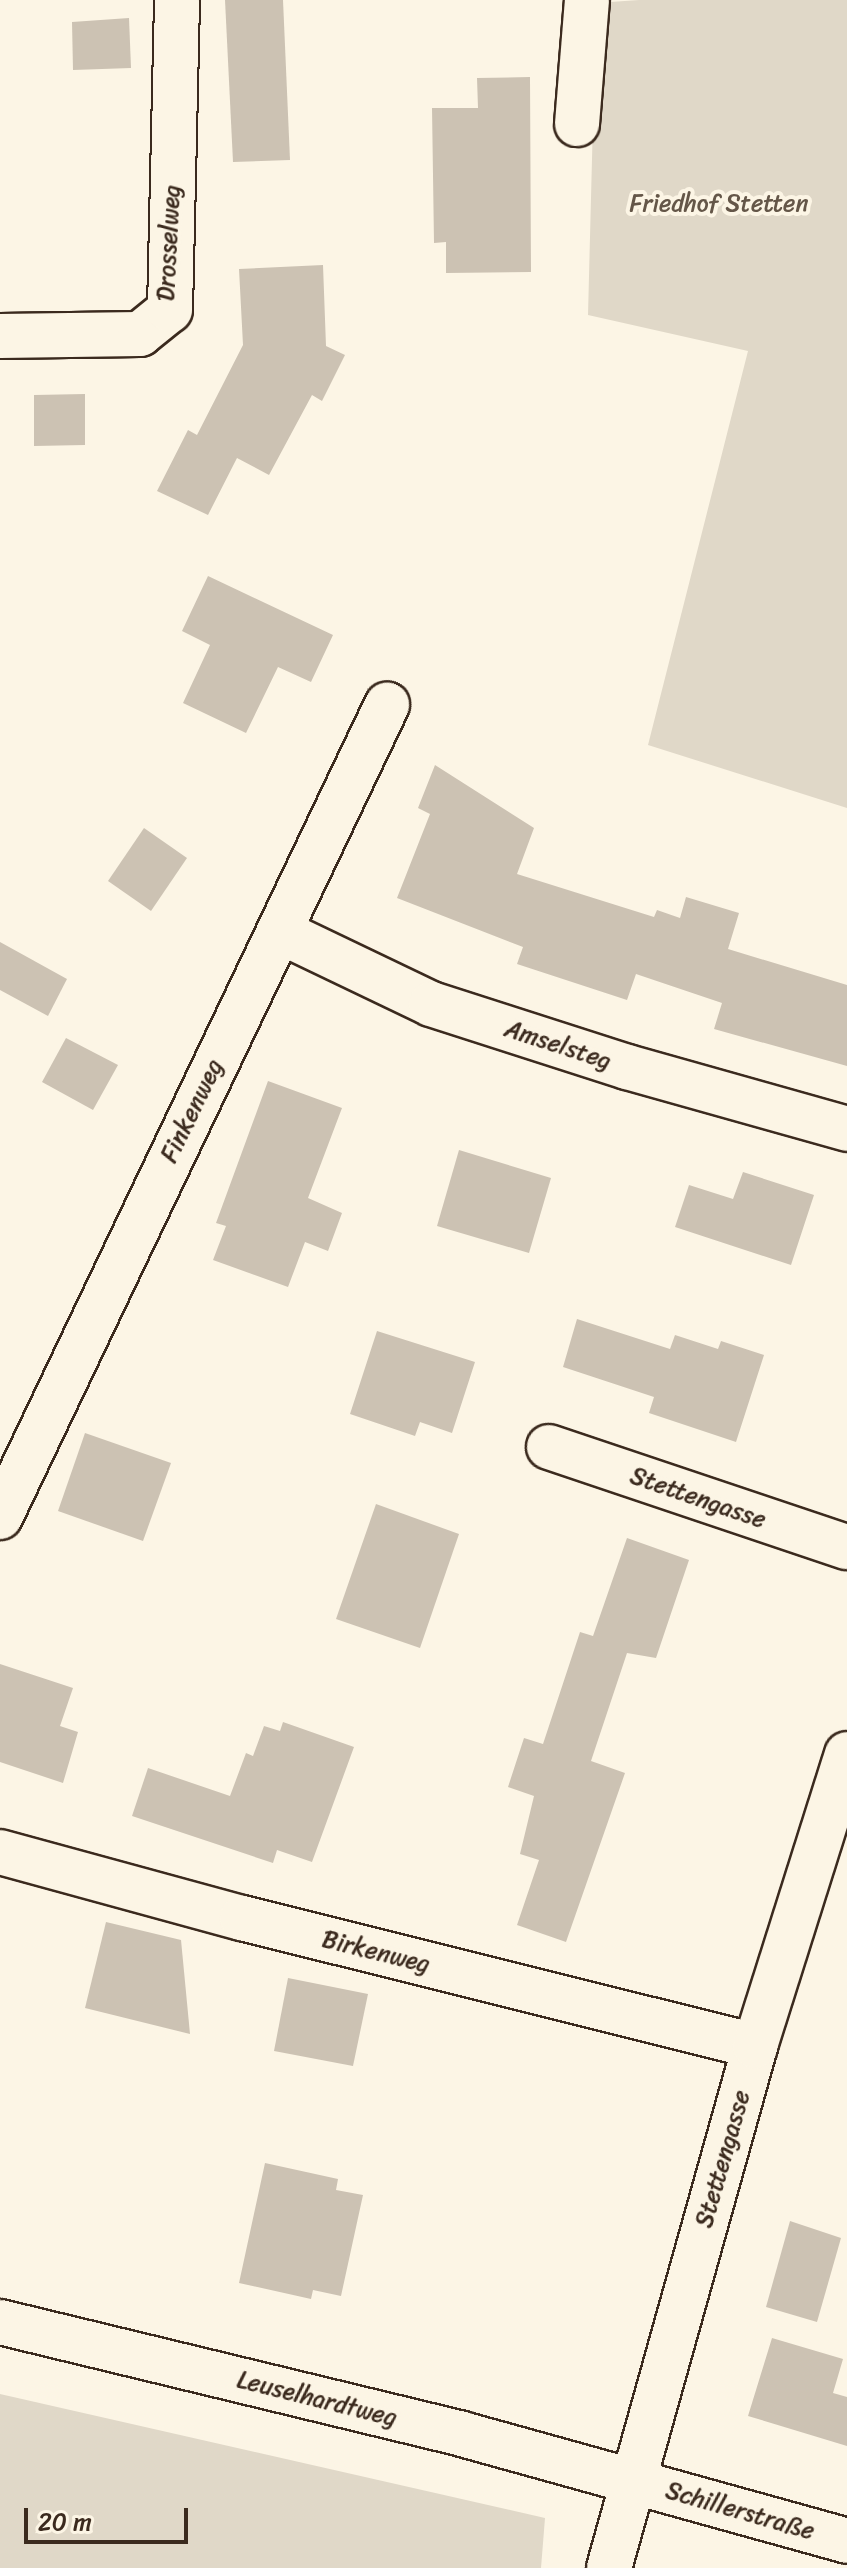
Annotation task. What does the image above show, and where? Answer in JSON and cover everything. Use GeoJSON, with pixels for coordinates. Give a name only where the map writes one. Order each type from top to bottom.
{"type":"FeatureCollection","features":[{"type":"Feature","properties":{"kind":"street","name":"Drosselweg"},"geometry":{"type":"LineString","coordinates":[[0,336],[140,334],[170,310],[177,0]]}},
{"type":"Feature","properties":{"kind":"street"},"geometry":{"type":"LineString","coordinates":[[577,124],[587,0]]}},
{"type":"Feature","properties":{"kind":"street","name":"Finkenweg"},"geometry":{"type":"LineString","coordinates":[[0,1517],[132,1233],[281,932],[387,705]]}},
{"type":"Feature","properties":{"kind":"street","name":"Amselsteg"},"geometry":{"type":"LineString","coordinates":[[281,932],[431,1004],[627,1067],[847,1129]]}},
{"type":"Feature","properties":{"kind":"street","name":"Stettengasse"},"geometry":{"type":"LineString","coordinates":[[549,1447],[847,1547]]}},
{"type":"Feature","properties":{"kind":"street","name":"Stettengasse"},"geometry":{"type":"LineString","coordinates":[[609,2568],[755,2046],[847,1754]]}},
{"type":"Feature","properties":{"kind":"street","name":"Birkenweg"},"geometry":{"type":"LineString","coordinates":[[0,1852],[258,1922],[755,2046]]}},
{"type":"Feature","properties":{"kind":"street","name":"Leuselhardtweg"},"geometry":{"type":"LineString","coordinates":[[0,2322],[632,2481]]}},
{"type":"Feature","properties":{"kind":"street","name":"Schillerstraße"},"geometry":{"type":"LineString","coordinates":[[632,2481],[847,2541]]}},
{"type":"Feature","properties":{"kind":"green space","name":"Friedhof Stetten"},"geometry":{"type":"Polygon","coordinates":[[[639,0],[847,0],[847,808],[648,745],[748,351],[588,315],[596,3],[639,0]]]}},
{"type":"Feature","properties":{"kind":"green space"},"geometry":{"type":"Polygon","coordinates":[[[0,2394],[545,2518],[541,2568],[0,2568],[0,2394]]]}},
{"type":"Feature","properties":{"kind":"building"},"geometry":{"type":"Polygon","coordinates":[[[225,0],[283,0],[290,160],[233,162],[225,0]]]}},
{"type":"Feature","properties":{"kind":"building"},"geometry":{"type":"Polygon","coordinates":[[[129,18],[131,68],[73,70],[72,22],[129,18]]]}},
{"type":"Feature","properties":{"kind":"building"},"geometry":{"type":"Polygon","coordinates":[[[530,77],[531,272],[446,273],[446,242],[434,243],[432,108],[478,108],[477,78],[530,77]]]}},
{"type":"Feature","properties":{"kind":"building"},"geometry":{"type":"Polygon","coordinates":[[[323,265],[326,346],[345,355],[322,401],[312,395],[269,475],[237,458],[208,515],[157,491],[188,430],[197,435],[243,345],[239,269],[323,265]]]}},
{"type":"Feature","properties":{"kind":"building"},"geometry":{"type":"Polygon","coordinates":[[[85,394],[85,445],[34,446],[34,395],[85,394]]]}},
{"type":"Feature","properties":{"kind":"building"},"geometry":{"type":"Polygon","coordinates":[[[208,576],[333,635],[311,682],[278,667],[246,733],[183,703],[210,645],[182,631],[208,576]]]}},
{"type":"Feature","properties":{"kind":"building"},"geometry":{"type":"Polygon","coordinates":[[[435,765],[534,828],[517,874],[654,917],[657,910],[680,918],[686,897],[739,913],[728,949],[847,985],[847,1066],[714,1029],[722,1003],[636,974],[627,1000],[517,964],[523,947],[397,898],[430,814],[418,808],[435,765]]]}},
{"type":"Feature","properties":{"kind":"building"},"geometry":{"type":"Polygon","coordinates":[[[144,828],[187,858],[151,911],[108,881],[144,828]]]}},
{"type":"Feature","properties":{"kind":"building"},"geometry":{"type":"Polygon","coordinates":[[[0,942],[67,979],[48,1016],[0,990],[0,942]]]}},
{"type":"Feature","properties":{"kind":"building"},"geometry":{"type":"Polygon","coordinates":[[[66,1038],[118,1065],[93,1110],[42,1082],[66,1038]]]}},
{"type":"Feature","properties":{"kind":"building"},"geometry":{"type":"Polygon","coordinates":[[[268,1081],[342,1108],[308,1198],[342,1213],[328,1251],[305,1242],[288,1287],[213,1260],[226,1226],[216,1223],[268,1081]]]}},
{"type":"Feature","properties":{"kind":"building"},"geometry":{"type":"Polygon","coordinates":[[[459,1150],[551,1178],[529,1253],[437,1226],[459,1150]]]}},
{"type":"Feature","properties":{"kind":"building"},"geometry":{"type":"Polygon","coordinates":[[[743,1172],[814,1195],[791,1265],[675,1227],[689,1185],[733,1199],[743,1172]]]}},
{"type":"Feature","properties":{"kind":"building"},"geometry":{"type":"Polygon","coordinates":[[[577,1319],[670,1349],[675,1335],[718,1349],[721,1341],[764,1355],[736,1442],[649,1413],[654,1397],[563,1367],[577,1319]]]}},
{"type":"Feature","properties":{"kind":"building"},"geometry":{"type":"Polygon","coordinates":[[[377,1331],[475,1362],[452,1433],[420,1422],[415,1436],[350,1414],[377,1331]]]}},
{"type":"Feature","properties":{"kind":"building"},"geometry":{"type":"Polygon","coordinates":[[[85,1433],[171,1463],[143,1541],[58,1511],[85,1433]]]}},
{"type":"Feature","properties":{"kind":"building"},"geometry":{"type":"Polygon","coordinates":[[[376,1504],[459,1534],[420,1648],[336,1619],[376,1504]]]}},
{"type":"Feature","properties":{"kind":"building"},"geometry":{"type":"Polygon","coordinates":[[[627,1538],[689,1560],[656,1658],[627,1653],[591,1761],[625,1773],[566,1942],[517,1925],[539,1860],[520,1854],[534,1796],[508,1787],[524,1738],[543,1744],[580,1632],[593,1636],[627,1538]]]}},
{"type":"Feature","properties":{"kind":"building"},"geometry":{"type":"Polygon","coordinates":[[[0,1664],[73,1688],[60,1726],[78,1732],[63,1783],[0,1762],[0,1664]]]}},
{"type":"Feature","properties":{"kind":"building"},"geometry":{"type":"Polygon","coordinates":[[[283,1722],[354,1747],[312,1862],[277,1850],[273,1863],[132,1816],[148,1768],[230,1796],[246,1753],[253,1756],[264,1726],[280,1731],[283,1722]]]}},
{"type":"Feature","properties":{"kind":"building"},"geometry":{"type":"Polygon","coordinates":[[[106,1922],[181,1940],[190,2034],[85,2008],[106,1922]]]}},
{"type":"Feature","properties":{"kind":"building"},"geometry":{"type":"Polygon","coordinates":[[[288,1978],[368,1994],[353,2066],[274,2051],[288,1978]]]}},
{"type":"Feature","properties":{"kind":"building"},"geometry":{"type":"Polygon","coordinates":[[[265,2163],[338,2179],[336,2190],[363,2195],[341,2296],[313,2290],[311,2299],[239,2283],[265,2163]]]}},
{"type":"Feature","properties":{"kind":"building"},"geometry":{"type":"Polygon","coordinates":[[[790,2221],[841,2238],[817,2322],[766,2307],[790,2221]]]}},
{"type":"Feature","properties":{"kind":"building"},"geometry":{"type":"Polygon","coordinates":[[[772,2338],[843,2359],[833,2393],[847,2397],[847,2446],[748,2416],[772,2338]]]}}]}
